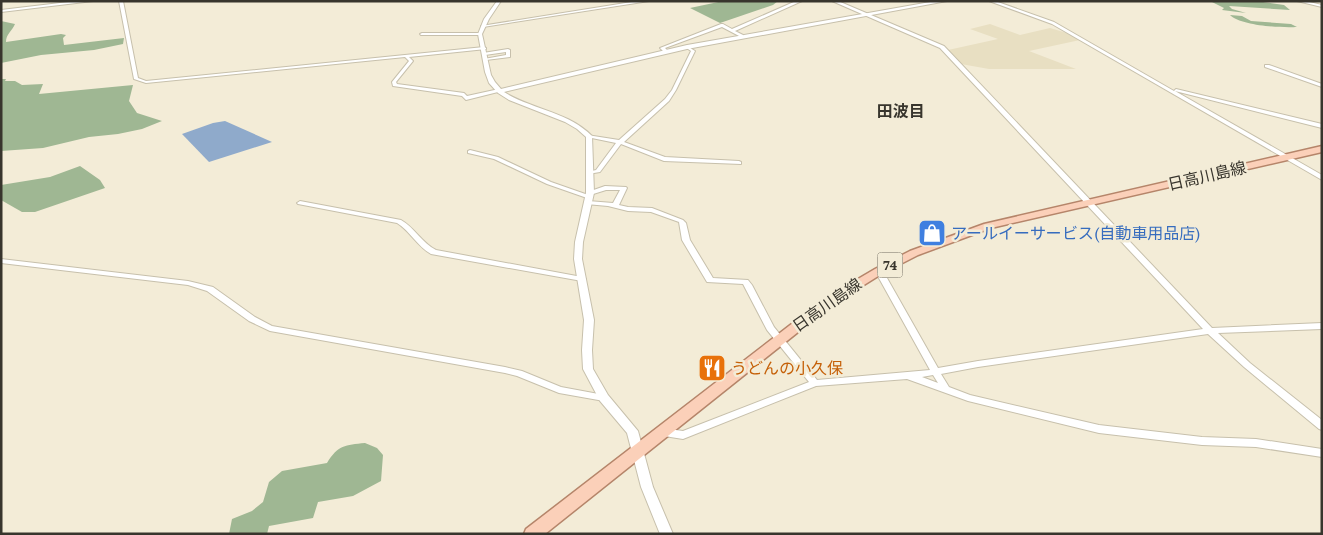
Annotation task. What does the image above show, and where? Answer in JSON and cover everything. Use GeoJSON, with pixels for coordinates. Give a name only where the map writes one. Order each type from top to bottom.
{"type":"FeatureCollection","features":[{"type":"Feature","properties":{"kind":"main road","name":"日高川島線"},"geometry":{"type":"LineString","coordinates":[[532,534],[828,302],[879,271],[914,253],[988,226],[1322,149]]}},
{"type":"Feature","properties":{"kind":"street"},"geometry":{"type":"LineString","coordinates":[[1,11],[91,1]]}},
{"type":"Feature","properties":{"kind":"street"},"geometry":{"type":"LineString","coordinates":[[121,1],[136,79],[141,82],[160,82],[406,56],[485,53]]}},
{"type":"Feature","properties":{"kind":"street"},"geometry":{"type":"LineString","coordinates":[[499,1],[482,30],[480,39],[491,81],[499,91],[577,126],[589,136],[620,142],[664,159],[740,164]]}},
{"type":"Feature","properties":{"kind":"street"},"geometry":{"type":"LineString","coordinates":[[422,34],[482,30],[647,1]]}},
{"type":"Feature","properties":{"kind":"street"},"geometry":{"type":"LineString","coordinates":[[732,31],[800,1]]}},
{"type":"Feature","properties":{"kind":"street"},"geometry":{"type":"LineString","coordinates":[[834,1],[942,47],[1210,331],[1246,365],[1322,426]]}},
{"type":"Feature","properties":{"kind":"street"},"geometry":{"type":"LineString","coordinates":[[406,56],[411,61],[394,82],[395,85],[464,95],[466,98],[666,51],[945,1]]}},
{"type":"Feature","properties":{"kind":"street"},"geometry":{"type":"LineString","coordinates":[[991,1],[1053,23],[1322,178]]}},
{"type":"Feature","properties":{"kind":"street"},"geometry":{"type":"LineString","coordinates":[[1299,1],[1322,6]]}},
{"type":"Feature","properties":{"kind":"street"},"geometry":{"type":"LineString","coordinates":[[666,51],[662,48],[722,25],[742,36]]}},
{"type":"Feature","properties":{"kind":"street"},"geometry":{"type":"LineString","coordinates":[[590,172],[598,171],[620,142],[667,100],[693,51],[687,47]]}},
{"type":"Feature","properties":{"kind":"street"},"geometry":{"type":"LineString","coordinates":[[1267,66],[1322,86]]}},
{"type":"Feature","properties":{"kind":"street"},"geometry":{"type":"LineString","coordinates":[[1167,88],[1322,126]]}},
{"type":"Feature","properties":{"kind":"street"},"geometry":{"type":"LineString","coordinates":[[589,136],[589,198],[578,242],[578,259],[589,320],[588,370],[604,398],[632,431],[647,487],[667,534]]}},
{"type":"Feature","properties":{"kind":"street"},"geometry":{"type":"LineString","coordinates":[[470,152],[496,158],[549,183],[589,198],[628,209],[652,210],[681,221],[686,240],[710,280],[745,282],[770,328],[815,383]]}},
{"type":"Feature","properties":{"kind":"street"},"geometry":{"type":"LineString","coordinates":[[589,198],[605,188],[624,188],[615,206]]}},
{"type":"Feature","properties":{"kind":"street"},"geometry":{"type":"LineString","coordinates":[[300,203],[399,221],[407,226],[423,246],[434,252],[582,279]]}},
{"type":"Feature","properties":{"kind":"street"},"geometry":{"type":"LineString","coordinates":[[1,261],[188,283],[210,289],[252,319],[270,328],[505,370],[519,373],[559,390],[604,398]]}},
{"type":"Feature","properties":{"kind":"street"},"geometry":{"type":"LineString","coordinates":[[879,271],[946,390]]}},
{"type":"Feature","properties":{"kind":"street"},"geometry":{"type":"LineString","coordinates":[[661,432],[683,435],[815,383],[924,374],[1210,331],[1322,326]]}},
{"type":"Feature","properties":{"kind":"street"},"geometry":{"type":"LineString","coordinates":[[908,376],[968,398],[1099,429],[1202,441],[1256,443],[1322,453]]}},
{"type":"Feature","properties":{"kind":"shaded area"},"geometry":{"type":"Polygon","coordinates":[[[990,24],[1020,35],[1050,28],[1070,34],[1080,40],[1029,51],[1076,69],[989,69],[961,64],[948,50],[998,39],[970,29],[990,24]]]}},
{"type":"Feature","properties":{"kind":"green space"},"geometry":{"type":"Polygon","coordinates":[[[723,1],[778,1],[773,5],[720,23],[690,8],[723,1]]]}},
{"type":"Feature","properties":{"kind":"green space"},"geometry":{"type":"Polygon","coordinates":[[[1210,1],[1256,1],[1284,5],[1290,10],[1229,6],[1232,9],[1246,13],[1222,10],[1224,8],[1210,1]]]}},
{"type":"Feature","properties":{"kind":"green space"},"geometry":{"type":"Polygon","coordinates":[[[1230,15],[1242,16],[1251,21],[1291,24],[1297,27],[1272,27],[1252,24],[1235,19],[1230,15]]]}},
{"type":"Feature","properties":{"kind":"green space"},"geometry":{"type":"Polygon","coordinates":[[[1,21],[15,24],[6,42],[61,34],[66,35],[63,38],[64,45],[124,38],[123,44],[94,50],[41,55],[1,63],[1,21]]]}},
{"type":"Feature","properties":{"kind":"green space"},"geometry":{"type":"Polygon","coordinates":[[[1,79],[15,81],[22,85],[43,84],[39,94],[133,85],[129,101],[137,113],[162,121],[142,129],[89,137],[43,148],[1,151],[1,79]]]}},
{"type":"Feature","properties":{"kind":"green space"},"geometry":{"type":"Polygon","coordinates":[[[80,166],[100,180],[105,188],[35,212],[22,212],[1,200],[1,185],[50,177],[80,166]]]}},
{"type":"Feature","properties":{"kind":"green space"},"geometry":{"type":"Polygon","coordinates":[[[365,443],[377,448],[383,455],[381,481],[353,496],[318,502],[313,518],[269,526],[267,534],[229,534],[232,519],[252,511],[263,502],[269,482],[282,471],[327,463],[339,449],[352,444],[365,443]]]}},
{"type":"Feature","properties":{"kind":"water"},"geometry":{"type":"Polygon","coordinates":[[[225,121],[272,142],[209,162],[182,134],[213,123],[225,121]]]}},
{"type":"Feature","properties":{"kind":"place","name":"アールイーサービス(自動車用品店)"},"geometry":{"type":"Point","coordinates":[932,233]}},
{"type":"Feature","properties":{"kind":"place","name":"うどんの小久保"},"geometry":{"type":"Point","coordinates":[712,368]}},
{"type":"Feature","properties":{"kind":"district","name":"田波目"},"geometry":{"type":"Point","coordinates":[901,111]}}]}
